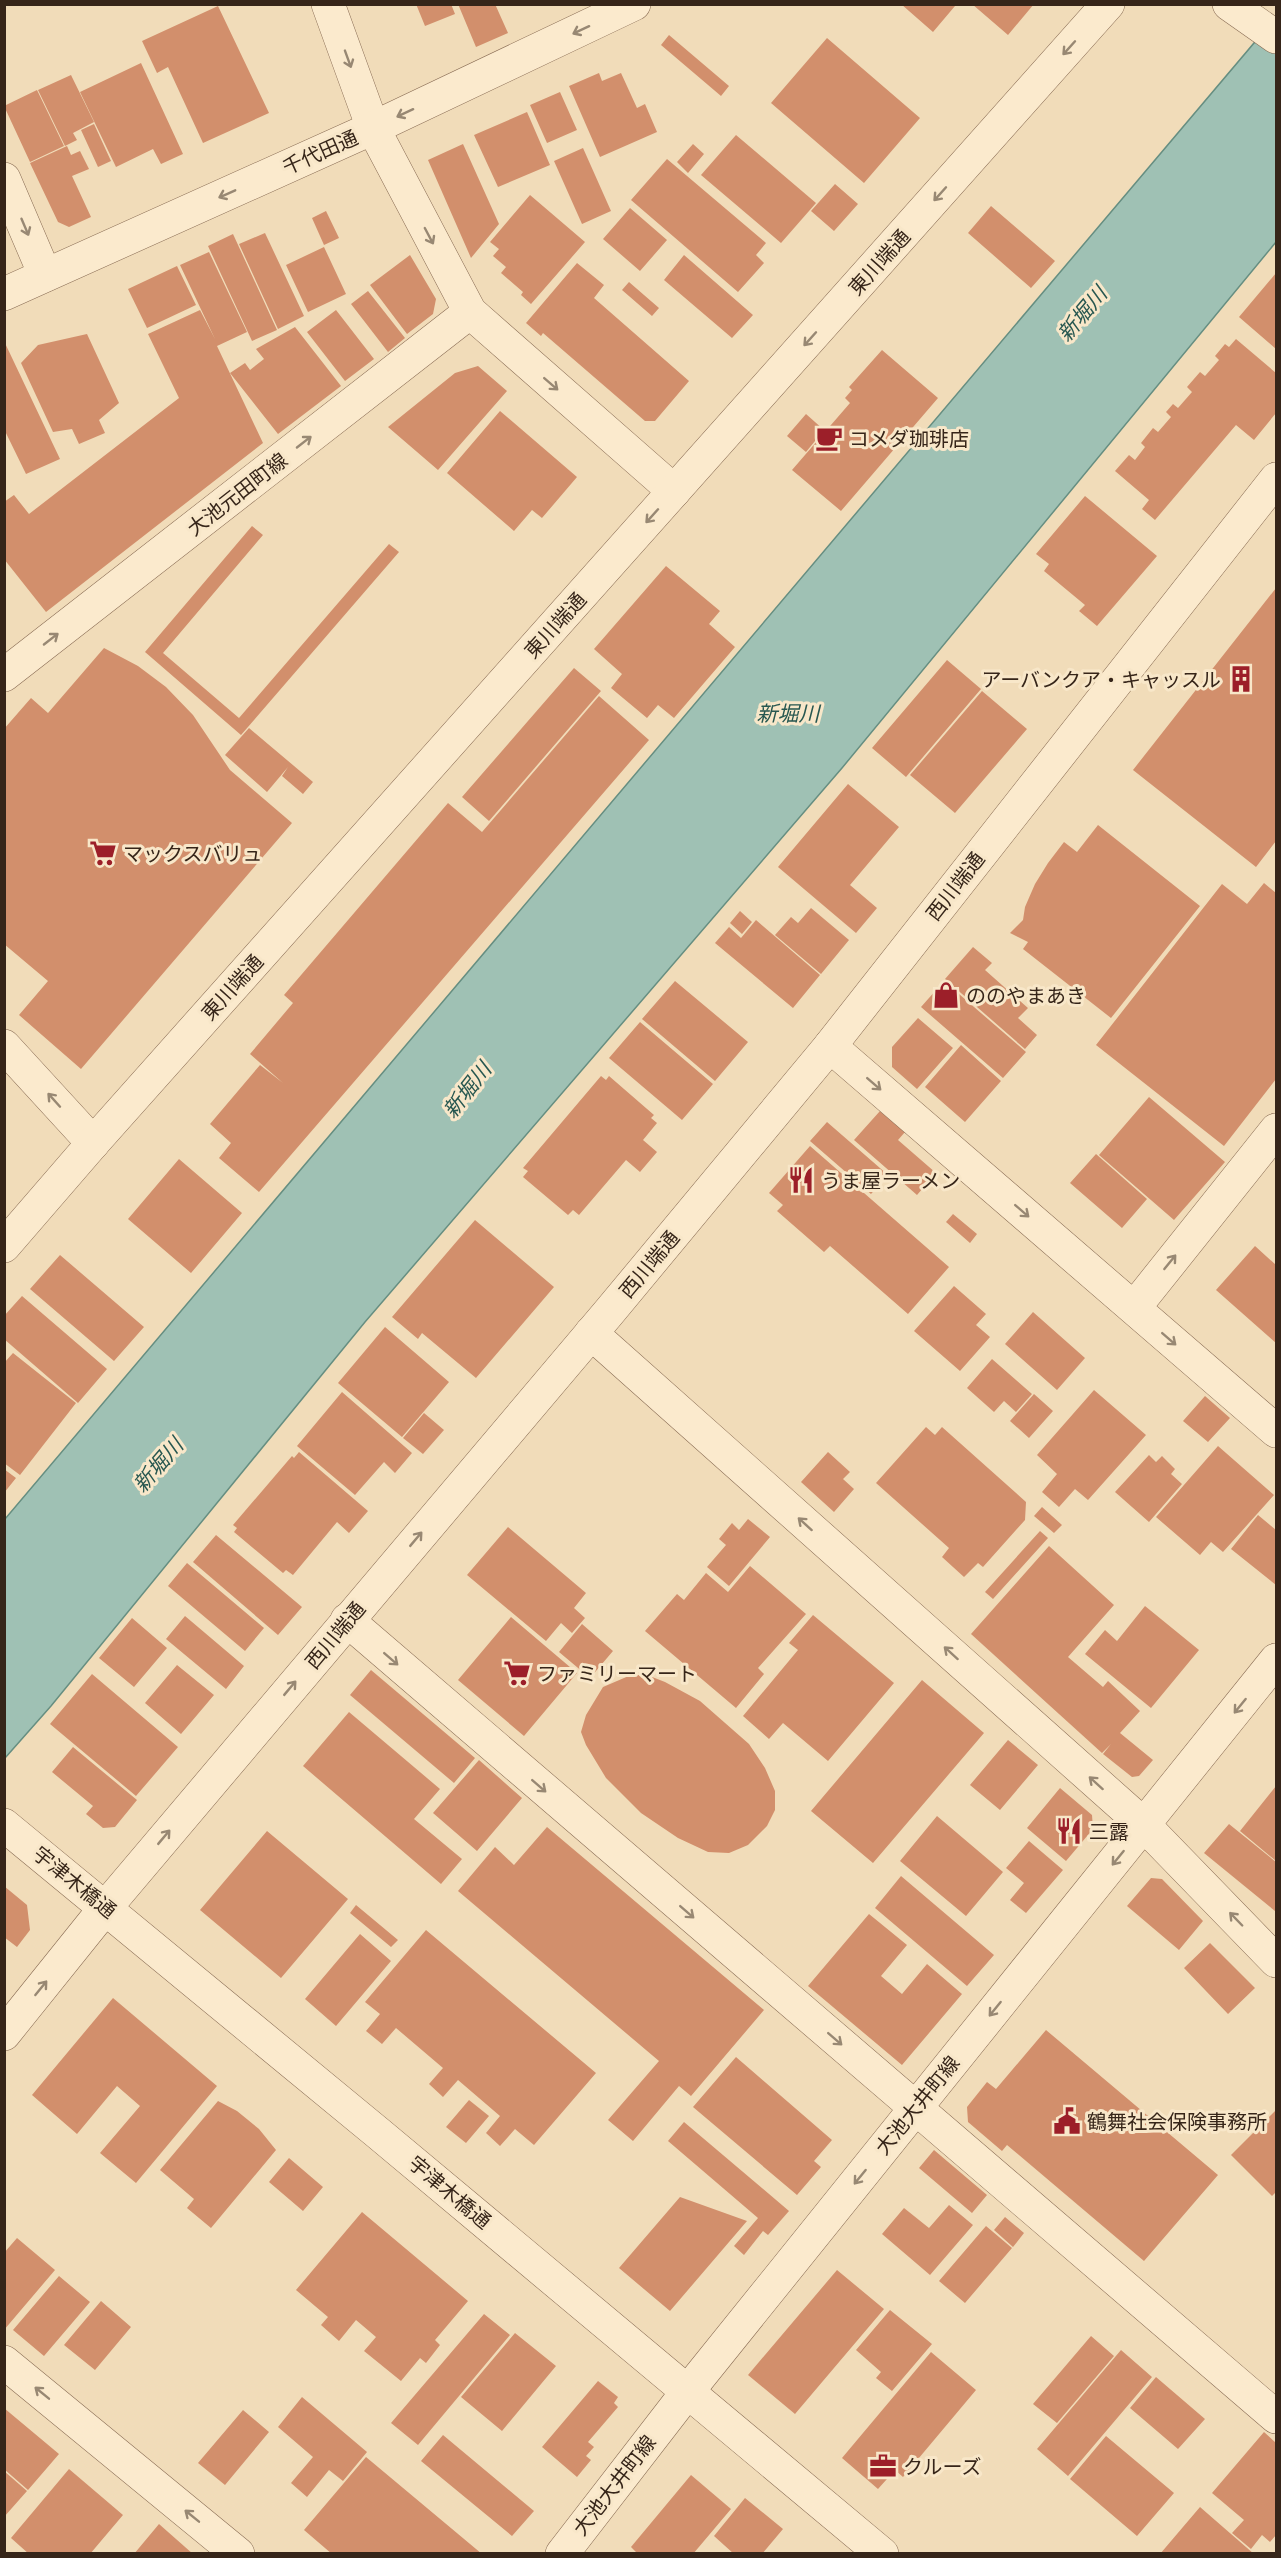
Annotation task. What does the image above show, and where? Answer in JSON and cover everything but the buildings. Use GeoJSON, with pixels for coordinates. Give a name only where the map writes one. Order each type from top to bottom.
{"type":"FeatureCollection","features":[{"type":"Feature","properties":{"kind":"street"},"geometry":{"type":"LineString","coordinates":[[328,4],[373,129],[470,312],[674,492]]}},
{"type":"Feature","properties":{"kind":"street","name":"千代田通"},"geometry":{"type":"LineString","coordinates":[[4,294],[373,129],[634,4]]}},
{"type":"Feature","properties":{"kind":"street","name":"東川端通"},"geometry":{"type":"LineString","coordinates":[[4,1246],[93,1143],[1108,4]]}},
{"type":"Feature","properties":{"kind":"street"},"geometry":{"type":"LineString","coordinates":[[1239,11],[1276,37]]}},
{"type":"Feature","properties":{"kind":"street"},"geometry":{"type":"LineString","coordinates":[[4,179],[45,275]]}},
{"type":"Feature","properties":{"kind":"street","name":"大池元田町線"},"geometry":{"type":"LineString","coordinates":[[4,675],[470,312]]}},
{"type":"Feature","properties":{"kind":"street","name":"西川端通"},"geometry":{"type":"LineString","coordinates":[[4,2034],[106,1907],[830,1046],[1276,479]]}},
{"type":"Feature","properties":{"kind":"street"},"geometry":{"type":"LineString","coordinates":[[4,1046],[93,1143]]}},
{"type":"Feature","properties":{"kind":"street"},"geometry":{"type":"LineString","coordinates":[[830,1046],[1276,1431]]}},
{"type":"Feature","properties":{"kind":"street"},"geometry":{"type":"LineString","coordinates":[[1134,1308],[1276,1130]]}},
{"type":"Feature","properties":{"kind":"street"},"geometry":{"type":"LineString","coordinates":[[591,1333],[1144,1825],[1276,1961]]}},
{"type":"Feature","properties":{"kind":"street"},"geometry":{"type":"LineString","coordinates":[[347,1620],[1276,2416]]}},
{"type":"Feature","properties":{"kind":"street","name":"大池大井町線"},"geometry":{"type":"LineString","coordinates":[[562,2553],[688,2391],[1276,1660]]}},
{"type":"Feature","properties":{"kind":"street","name":"宇津木橋通"},"geometry":{"type":"LineString","coordinates":[[10,1830],[106,1907],[882,2553]]}},
{"type":"Feature","properties":{"kind":"street"},"geometry":{"type":"LineString","coordinates":[[4,2362],[238,2553]]}},
{"type":"Feature","properties":{"kind":"water","name":"新堀川"},"geometry":{"type":"Polygon","coordinates":[[[1276,17],[1276,242],[842,768],[365,1322],[51,1706],[5,1758],[5,1519],[1276,17]]]}},
{"type":"Feature","properties":{"kind":"place","name":"コメダ珈琲店"},"geometry":{"type":"Point","coordinates":[829,438]}},
{"type":"Feature","properties":{"kind":"place","name":"アーバンクア・キャッスル"},"geometry":{"type":"Point","coordinates":[1241,679]}},
{"type":"Feature","properties":{"kind":"place","name":"マックスバリュ"},"geometry":{"type":"Point","coordinates":[103,853]}},
{"type":"Feature","properties":{"kind":"place","name":"ののやまあき"},"geometry":{"type":"Point","coordinates":[946,995]}},
{"type":"Feature","properties":{"kind":"place","name":"うま屋ラーメン"},"geometry":{"type":"Point","coordinates":[801,1180]}},
{"type":"Feature","properties":{"kind":"place","name":"ファミリーマート"},"geometry":{"type":"Point","coordinates":[517,1673]}},
{"type":"Feature","properties":{"kind":"place","name":"三露"},"geometry":{"type":"Point","coordinates":[1069,1831]}},
{"type":"Feature","properties":{"kind":"place","name":"鶴舞社会保険事務所"},"geometry":{"type":"Point","coordinates":[1067,2121]}},
{"type":"Feature","properties":{"kind":"place","name":"クルーズ"},"geometry":{"type":"Point","coordinates":[883,2466]}}]}
